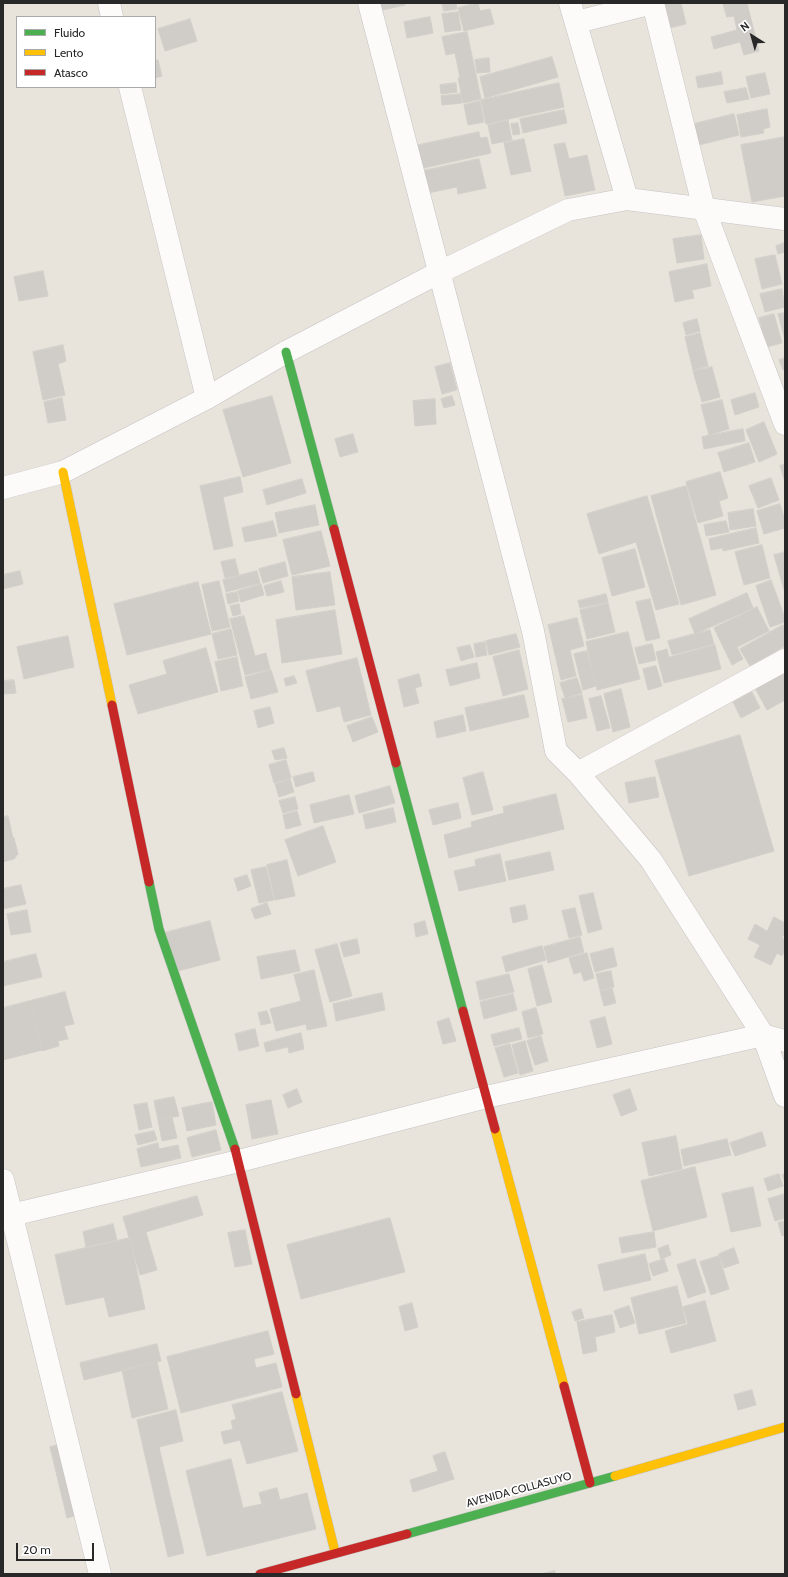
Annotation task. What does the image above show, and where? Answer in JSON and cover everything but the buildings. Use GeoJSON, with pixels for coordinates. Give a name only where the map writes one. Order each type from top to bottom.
{"type":"FeatureCollection","features":[{"type":"Feature","properties":{"kind":"street"},"geometry":{"type":"LineString","coordinates":[[109,3],[112,16]]}},
{"type":"Feature","properties":{"kind":"street"},"geometry":{"type":"LineString","coordinates":[[369,3],[533,632],[556,751],[578,773],[651,860],[763,1035],[785,1096]]}},
{"type":"Feature","properties":{"kind":"street"},"geometry":{"type":"LineString","coordinates":[[627,199],[573,13],[653,3],[704,209],[785,424]]}},
{"type":"Feature","properties":{"kind":"street"},"geometry":{"type":"LineString","coordinates":[[130,88],[207,398]]}},
{"type":"Feature","properties":{"kind":"street"},"geometry":{"type":"LineString","coordinates":[[3,488],[63,472],[207,398],[286,352],[440,272],[568,210],[627,199],[785,219]]}},
{"type":"Feature","properties":{"kind":"street"},"geometry":{"type":"LineString","coordinates":[[286,352],[590,1483]]}},
{"type":"Feature","properties":{"kind":"street"},"geometry":{"type":"LineString","coordinates":[[63,472],[159,929],[239,1160],[335,1552]]}},
{"type":"Feature","properties":{"kind":"street"},"geometry":{"type":"LineString","coordinates":[[578,773],[785,660]]}},
{"type":"Feature","properties":{"kind":"street"},"geometry":{"type":"LineString","coordinates":[[7,1216],[239,1160],[486,1097],[763,1035],[785,1040]]}},
{"type":"Feature","properties":{"kind":"street"},"geometry":{"type":"LineString","coordinates":[[3,1180],[7,1216],[100,1574]]}},
{"type":"Feature","properties":{"kind":"street","name":"AVENIDA COLLASUYO"},"geometry":{"type":"LineString","coordinates":[[260,1574],[335,1552],[590,1483],[785,1427]]}},
{"type":"Feature","properties":{"kind":"traffic: fast"},"geometry":{"type":"LineString","coordinates":[[286,352],[334,529]]}},
{"type":"Feature","properties":{"kind":"traffic: fast"},"geometry":{"type":"LineString","coordinates":[[396,763],[463,1011]]}},
{"type":"Feature","properties":{"kind":"traffic: fast"},"geometry":{"type":"LineString","coordinates":[[149,882],[159,929],[235,1149]]}},
{"type":"Feature","properties":{"kind":"traffic: fast"},"geometry":{"type":"LineString","coordinates":[[407,1534],[615,1476]]}},
{"type":"Feature","properties":{"kind":"traffic: slow"},"geometry":{"type":"LineString","coordinates":[[63,472],[112,705]]}},
{"type":"Feature","properties":{"kind":"traffic: slow"},"geometry":{"type":"LineString","coordinates":[[495,1129],[564,1386]]}},
{"type":"Feature","properties":{"kind":"traffic: slow"},"geometry":{"type":"LineString","coordinates":[[296,1394],[335,1552]]}},
{"type":"Feature","properties":{"kind":"traffic: slow"},"geometry":{"type":"LineString","coordinates":[[615,1476],[785,1427]]}},
{"type":"Feature","properties":{"kind":"traffic: jam"},"geometry":{"type":"LineString","coordinates":[[334,529],[396,763]]}},
{"type":"Feature","properties":{"kind":"traffic: jam"},"geometry":{"type":"LineString","coordinates":[[112,705],[149,882]]}},
{"type":"Feature","properties":{"kind":"traffic: jam"},"geometry":{"type":"LineString","coordinates":[[463,1011],[495,1129]]}},
{"type":"Feature","properties":{"kind":"traffic: jam"},"geometry":{"type":"LineString","coordinates":[[235,1149],[296,1394]]}},
{"type":"Feature","properties":{"kind":"traffic: jam"},"geometry":{"type":"LineString","coordinates":[[564,1386],[590,1483]]}},
{"type":"Feature","properties":{"kind":"traffic: jam"},"geometry":{"type":"LineString","coordinates":[[260,1574],[407,1534]]}}]}
